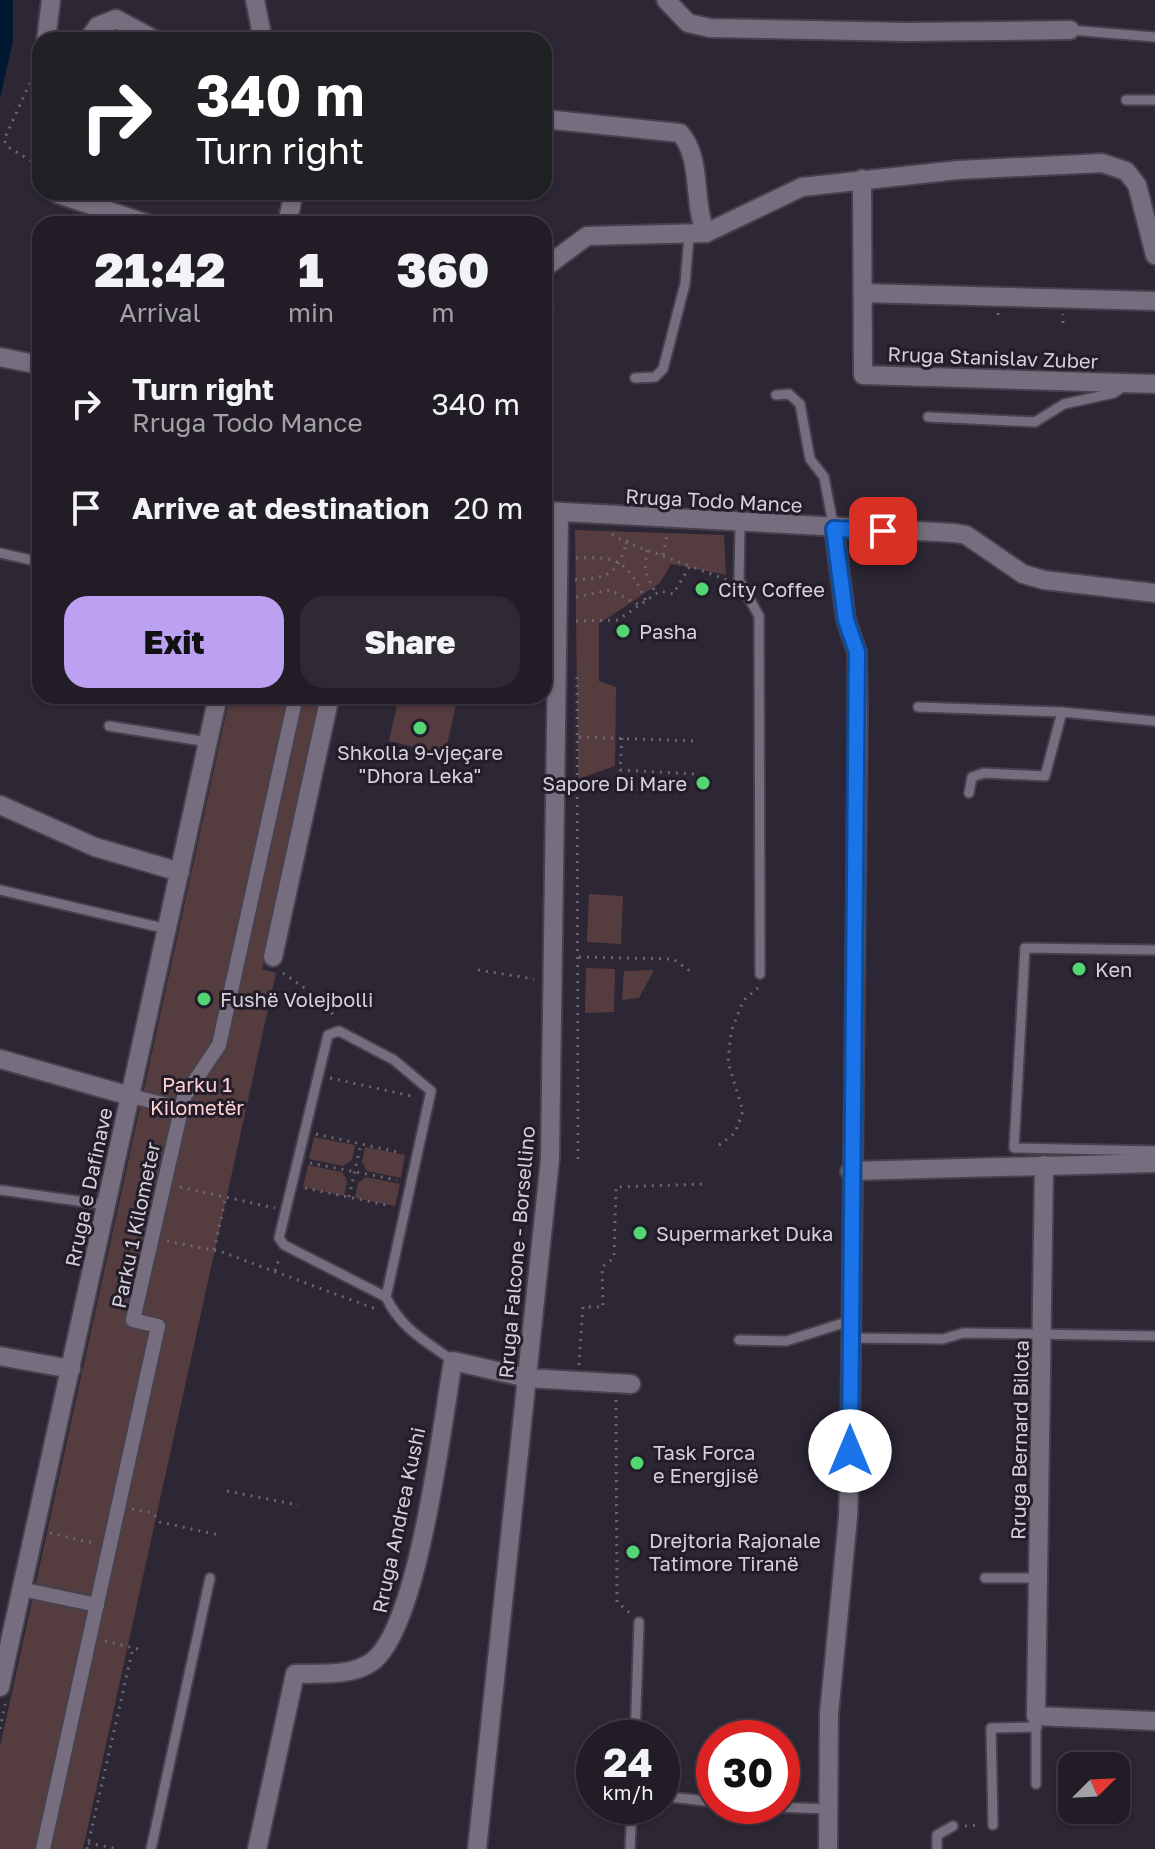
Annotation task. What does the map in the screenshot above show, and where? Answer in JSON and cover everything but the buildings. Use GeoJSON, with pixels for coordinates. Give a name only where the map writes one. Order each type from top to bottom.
{"type":"FeatureCollection","features":[{"type":"Feature","properties":{"kind":"street"},"geometry":{"type":"LineString","coordinates":[[47,32],[51,0]]}},
{"type":"Feature","properties":{"kind":"street"},"geometry":{"type":"LineString","coordinates":[[255,0],[261,32]]}},
{"type":"Feature","properties":{"kind":"street"},"geometry":{"type":"LineString","coordinates":[[666,0],[688,23],[710,28],[907,32],[1070,30]]}},
{"type":"Feature","properties":{"kind":"street"},"geometry":{"type":"LineString","coordinates":[[94,32],[98,26],[116,19],[140,32]]}},
{"type":"Feature","properties":{"kind":"street"},"geometry":{"type":"LineString","coordinates":[[552,120],[680,133],[690,147],[700,220],[697,234]]}},
{"type":"Feature","properties":{"kind":"street"},"geometry":{"type":"LineString","coordinates":[[552,262],[587,236],[697,234],[747,216],[802,187],[958,170],[1116,165],[1137,185],[1155,255]]}},
{"type":"Feature","properties":{"kind":"street","name":"Rruga Stanislav Zuber"},"geometry":{"type":"LineString","coordinates":[[862,179],[863,375],[1155,384]]}},
{"type":"Feature","properties":{"kind":"street"},"geometry":{"type":"LineString","coordinates":[[76,200],[124,216]]}},
{"type":"Feature","properties":{"kind":"street"},"geometry":{"type":"LineString","coordinates":[[863,293],[1155,301]]}},
{"type":"Feature","properties":{"kind":"street"},"geometry":{"type":"LineString","coordinates":[[0,357],[32,363]]}},
{"type":"Feature","properties":{"kind":"street","name":"Rruga Todo Mance"},"geometry":{"type":"LineString","coordinates":[[552,512],[966,535],[1023,574],[1044,580],[1155,593]]}},
{"type":"Feature","properties":{"kind":"street"},"geometry":{"type":"LineString","coordinates":[[828,1849],[832,1664],[848,1517],[857,652],[846,620],[834,529]]}},
{"type":"Feature","properties":{"kind":"street","name":"Rruga e Dafinave"},"geometry":{"type":"LineString","coordinates":[[0,1687],[216,704]]}},
{"type":"Feature","properties":{"kind":"street","name":"Parku 1 Kilometer"},"geometry":{"type":"LineString","coordinates":[[43,1849],[158,1326],[133,1320],[184,1097],[219,1045],[294,704]]}},
{"type":"Feature","properties":{"kind":"street"},"geometry":{"type":"LineString","coordinates":[[273,957],[328,704]]}},
{"type":"Feature","properties":{"kind":"street","name":"Rruga Falcone - Borsellino"},"geometry":{"type":"LineString","coordinates":[[477,1849],[550,1159],[551,704]]}},
{"type":"Feature","properties":{"kind":"street"},"geometry":{"type":"LineString","coordinates":[[0,805],[95,847],[180,872]]}},
{"type":"Feature","properties":{"kind":"street"},"geometry":{"type":"LineString","coordinates":[[0,1059],[181,1108]]}},
{"type":"Feature","properties":{"kind":"street"},"geometry":{"type":"LineString","coordinates":[[850,1171],[1155,1163]]}},
{"type":"Feature","properties":{"kind":"street","name":"Rruga Bernard Bilota"},"geometry":{"type":"LineString","coordinates":[[1036,1721],[1044,1334],[1044,1165]]}},
{"type":"Feature","properties":{"kind":"street"},"geometry":{"type":"LineString","coordinates":[[0,1356],[71,1369]]}},
{"type":"Feature","properties":{"kind":"street"},"geometry":{"type":"LineString","coordinates":[[453,1361],[527,1378],[624,1384]]}},
{"type":"Feature","properties":{"kind":"street","name":"Rruga Andrea Kushi"},"geometry":{"type":"LineString","coordinates":[[257,1849],[295,1674],[348,1672],[371,1663],[395,1632],[421,1535],[453,1361]]}},
{"type":"Feature","properties":{"kind":"street"},"geometry":{"type":"LineString","coordinates":[[21,1589],[97,1605]]}},
{"type":"Feature","properties":{"kind":"street"},"geometry":{"type":"LineString","coordinates":[[1036,1721],[1155,1721]]}},
{"type":"Feature","properties":{"kind":"lane"},"geometry":{"type":"LineString","coordinates":[[1070,30],[1155,37]]}},
{"type":"Feature","properties":{"kind":"lane"},"geometry":{"type":"LineString","coordinates":[[1126,100],[1155,100]]}},
{"type":"Feature","properties":{"kind":"lane"},"geometry":{"type":"LineString","coordinates":[[635,378],[655,377],[663,369],[697,234]]}},
{"type":"Feature","properties":{"kind":"lane"},"geometry":{"type":"LineString","coordinates":[[928,417],[1035,422],[1064,404],[1114,393],[1128,383]]}},
{"type":"Feature","properties":{"kind":"lane"},"geometry":{"type":"LineString","coordinates":[[776,395],[789,394],[800,404],[810,459],[824,477],[834,529]]}},
{"type":"Feature","properties":{"kind":"lane"},"geometry":{"type":"LineString","coordinates":[[740,524],[739,580],[759,616],[760,974]]}},
{"type":"Feature","properties":{"kind":"lane"},"geometry":{"type":"LineString","coordinates":[[0,553],[32,560]]}},
{"type":"Feature","properties":{"kind":"lane"},"geometry":{"type":"LineString","coordinates":[[918,707],[1062,712],[1155,721]]}},
{"type":"Feature","properties":{"kind":"lane"},"geometry":{"type":"LineString","coordinates":[[969,793],[972,777],[984,773],[1045,776],[1062,712]]}},
{"type":"Feature","properties":{"kind":"lane"},"geometry":{"type":"LineString","coordinates":[[109,726],[208,742]]}},
{"type":"Feature","properties":{"kind":"lane"},"geometry":{"type":"LineString","coordinates":[[0,890],[167,929]]}},
{"type":"Feature","properties":{"kind":"lane"},"geometry":{"type":"LineString","coordinates":[[1155,950],[1025,948],[1014,1148],[1155,1151]]}},
{"type":"Feature","properties":{"kind":"lane"},"geometry":{"type":"LineString","coordinates":[[386,1297],[284,1245],[279,1238],[328,1035],[339,1031],[394,1060],[431,1091],[386,1297],[394,1315],[409,1331],[453,1361]]}},
{"type":"Feature","properties":{"kind":"lane"},"geometry":{"type":"LineString","coordinates":[[0,1190],[106,1205]]}},
{"type":"Feature","properties":{"kind":"lane"},"geometry":{"type":"LineString","coordinates":[[739,1340],[786,1341],[850,1330],[943,1339],[963,1333],[1155,1336]]}},
{"type":"Feature","properties":{"kind":"lane"},"geometry":{"type":"LineString","coordinates":[[151,1849],[210,1578]]}},
{"type":"Feature","properties":{"kind":"lane"},"geometry":{"type":"LineString","coordinates":[[985,1578],[1038,1578]]}},
{"type":"Feature","properties":{"kind":"lane"},"geometry":{"type":"LineString","coordinates":[[636,1720],[639,1622]]}},
{"type":"Feature","properties":{"kind":"lane"},"geometry":{"type":"LineString","coordinates":[[993,1825],[991,1728],[1036,1721]]}},
{"type":"Feature","properties":{"kind":"lane","name":"Rruga Bernard Bilota"},"geometry":{"type":"LineString","coordinates":[[1036,1721],[1036,1784]]}},
{"type":"Feature","properties":{"kind":"lane"},"geometry":{"type":"LineString","coordinates":[[800,1808],[829,1809]]}},
{"type":"Feature","properties":{"kind":"lane"},"geometry":{"type":"LineString","coordinates":[[630,1849],[631,1824]]}},
{"type":"Feature","properties":{"kind":"lane"},"geometry":{"type":"LineString","coordinates":[[937,1849],[937,1835],[953,1826]]}},
{"type":"Feature","properties":{"kind":"path"},"geometry":{"type":"LineString","coordinates":[[32,79],[4,140],[8,147],[32,161]]}},
{"type":"Feature","properties":{"kind":"path"},"geometry":{"type":"LineString","coordinates":[[575,580],[611,574],[621,563],[634,518]]}},
{"type":"Feature","properties":{"kind":"path"},"geometry":{"type":"LineString","coordinates":[[663,555],[669,520]]}},
{"type":"Feature","properties":{"kind":"path"},"geometry":{"type":"LineString","coordinates":[[604,532],[719,579],[739,580]]}},
{"type":"Feature","properties":{"kind":"path"},"geometry":{"type":"LineString","coordinates":[[647,550],[645,571],[656,594]]}},
{"type":"Feature","properties":{"kind":"path"},"geometry":{"type":"LineString","coordinates":[[575,559],[611,557],[636,580],[646,601]]}},
{"type":"Feature","properties":{"kind":"path"},"geometry":{"type":"LineString","coordinates":[[576,621],[618,620],[656,594],[673,594],[690,566]]}},
{"type":"Feature","properties":{"kind":"path"},"geometry":{"type":"LineString","coordinates":[[576,597],[610,590],[639,605]]}},
{"type":"Feature","properties":{"kind":"path"},"geometry":{"type":"LineString","coordinates":[[577,737],[695,741]]}},
{"type":"Feature","properties":{"kind":"path"},"geometry":{"type":"LineString","coordinates":[[622,738],[620,770],[695,774]]}},
{"type":"Feature","properties":{"kind":"path"},"geometry":{"type":"LineString","coordinates":[[578,779],[578,1161]]}},
{"type":"Feature","properties":{"kind":"path"},"geometry":{"type":"LineString","coordinates":[[273,957],[282,973],[328,1004],[339,1031]]}},
{"type":"Feature","properties":{"kind":"path"},"geometry":{"type":"LineString","coordinates":[[579,957],[673,959],[690,971]]}},
{"type":"Feature","properties":{"kind":"path"},"geometry":{"type":"LineString","coordinates":[[478,970],[551,981]]}},
{"type":"Feature","properties":{"kind":"path"},"geometry":{"type":"LineString","coordinates":[[719,1145],[735,1133],[743,1111],[728,1062],[731,1032],[743,1001],[759,989],[760,974]]}},
{"type":"Feature","properties":{"kind":"path"},"geometry":{"type":"LineString","coordinates":[[319,1075],[429,1100]]}},
{"type":"Feature","properties":{"kind":"path"},"geometry":{"type":"LineString","coordinates":[[305,1132],[418,1156]]}},
{"type":"Feature","properties":{"kind":"path"},"geometry":{"type":"LineString","coordinates":[[349,1197],[361,1144]]}},
{"type":"Feature","properties":{"kind":"path"},"geometry":{"type":"LineString","coordinates":[[298,1160],[412,1184]]}},
{"type":"Feature","properties":{"kind":"path"},"geometry":{"type":"LineString","coordinates":[[164,1184],[286,1210]]}},
{"type":"Feature","properties":{"kind":"path"},"geometry":{"type":"LineString","coordinates":[[577,1383],[583,1307],[603,1307],[602,1267],[614,1258],[616,1187],[708,1184]]}},
{"type":"Feature","properties":{"kind":"path"},"geometry":{"type":"LineString","coordinates":[[292,1186],[407,1209]]}},
{"type":"Feature","properties":{"kind":"path"},"geometry":{"type":"LineString","coordinates":[[214,1250],[226,1196]]}},
{"type":"Feature","properties":{"kind":"path"},"geometry":{"type":"LineString","coordinates":[[151,1238],[214,1250],[376,1309]]}},
{"type":"Feature","properties":{"kind":"path"},"geometry":{"type":"LineString","coordinates":[[624,1384],[617,1602],[639,1622]]}},
{"type":"Feature","properties":{"kind":"path"},"geometry":{"type":"LineString","coordinates":[[227,1491],[298,1505]]}},
{"type":"Feature","properties":{"kind":"path"},"geometry":{"type":"LineString","coordinates":[[118,1507],[153,1513],[160,1522],[219,1535]]}},
{"type":"Feature","properties":{"kind":"path"},"geometry":{"type":"LineString","coordinates":[[35,1530],[109,1547]]}},
{"type":"Feature","properties":{"kind":"path"},"geometry":{"type":"LineString","coordinates":[[89,1638],[142,1650]]}},
{"type":"Feature","properties":{"kind":"path"},"geometry":{"type":"LineString","coordinates":[[87,1849],[133,1648]]}},
{"type":"Feature","properties":{"kind":"path"},"geometry":{"type":"LineString","coordinates":[[953,1826],[993,1825]]}},
{"type":"Feature","properties":{"kind":"path"},"geometry":{"type":"LineString","coordinates":[[88,1843],[118,1849]]}},
{"type":"Feature","properties":{"kind":"green space"},"geometry":{"type":"Polygon","coordinates":[[[575,530],[724,535],[726,575],[671,564],[660,583],[599,624],[599,681],[616,687],[615,766],[578,779],[575,530]]]}},
{"type":"Feature","properties":{"kind":"green space","name":"Parku 1 Kilometër"},"geometry":{"type":"Polygon","coordinates":[[[228,704],[321,704],[262,969],[276,973],[83,1849],[0,1849],[0,1747],[228,704]]]}},
{"type":"Feature","properties":{"kind":"green space"},"geometry":{"type":"Polygon","coordinates":[[[397,704],[456,704],[445,754],[389,741],[397,704]]]}},
{"type":"Feature","properties":{"kind":"green space"},"geometry":{"type":"Polygon","coordinates":[[[589,894],[623,896],[621,944],[587,942],[589,894]]]}},
{"type":"Feature","properties":{"kind":"green space"},"geometry":{"type":"Polygon","coordinates":[[[586,968],[615,969],[614,1012],[585,1013],[586,968]]]}},
{"type":"Feature","properties":{"kind":"green space"},"geometry":{"type":"Polygon","coordinates":[[[654,970],[639,998],[622,1000],[624,971],[654,970]]]}},
{"type":"Feature","properties":{"kind":"green space"},"geometry":{"type":"Polygon","coordinates":[[[314,1137],[355,1145],[352,1160],[343,1166],[309,1159],[314,1137]]]}},
{"type":"Feature","properties":{"kind":"green space"},"geometry":{"type":"Polygon","coordinates":[[[365,1147],[405,1155],[401,1178],[367,1171],[362,1162],[365,1147]]]}},
{"type":"Feature","properties":{"kind":"green space"},"geometry":{"type":"Polygon","coordinates":[[[308,1165],[342,1172],[347,1181],[344,1196],[303,1187],[308,1165]]]}},
{"type":"Feature","properties":{"kind":"green space"},"geometry":{"type":"Polygon","coordinates":[[[366,1177],[400,1184],[395,1206],[355,1198],[358,1183],[366,1177]]]}},
{"type":"Feature","properties":{"kind":"water"},"geometry":{"type":"Polygon","coordinates":[[[0,0],[13,0],[13,41],[0,98],[0,0]]]}},
{"type":"Feature","properties":{"kind":"place","name":"City Coffee"},"geometry":{"type":"Point","coordinates":[702,589]}},
{"type":"Feature","properties":{"kind":"place","name":"Pasha"},"geometry":{"type":"Point","coordinates":[623,631]}},
{"type":"Feature","properties":{"kind":"place","name":"Shkolla 9-vjeçare \"Dhora Leka\""},"geometry":{"type":"Point","coordinates":[420,728]}},
{"type":"Feature","properties":{"kind":"place","name":"Sapore Di Mare"},"geometry":{"type":"Point","coordinates":[703,783]}},
{"type":"Feature","properties":{"kind":"place","name":"Ken"},"geometry":{"type":"Point","coordinates":[1079,969]}},
{"type":"Feature","properties":{"kind":"place","name":"Fushë Volejbolli"},"geometry":{"type":"Point","coordinates":[204,999]}},
{"type":"Feature","properties":{"kind":"place","name":"Supermarket Duka"},"geometry":{"type":"Point","coordinates":[640,1233]}},
{"type":"Feature","properties":{"kind":"place","name":"Task Forca e Energjisë"},"geometry":{"type":"Point","coordinates":[637,1463]}},
{"type":"Feature","properties":{"kind":"place","name":"Drejtoria Rajonale Tatimore Tiranë"},"geometry":{"type":"Point","coordinates":[633,1552]}},
{"type":"Feature","properties":{"kind":"route"},"geometry":{"type":"LineString","coordinates":[[850,1451],[850,1171],[858,709],[857,652],[846,620],[834,529],[883,531]]}}]}
